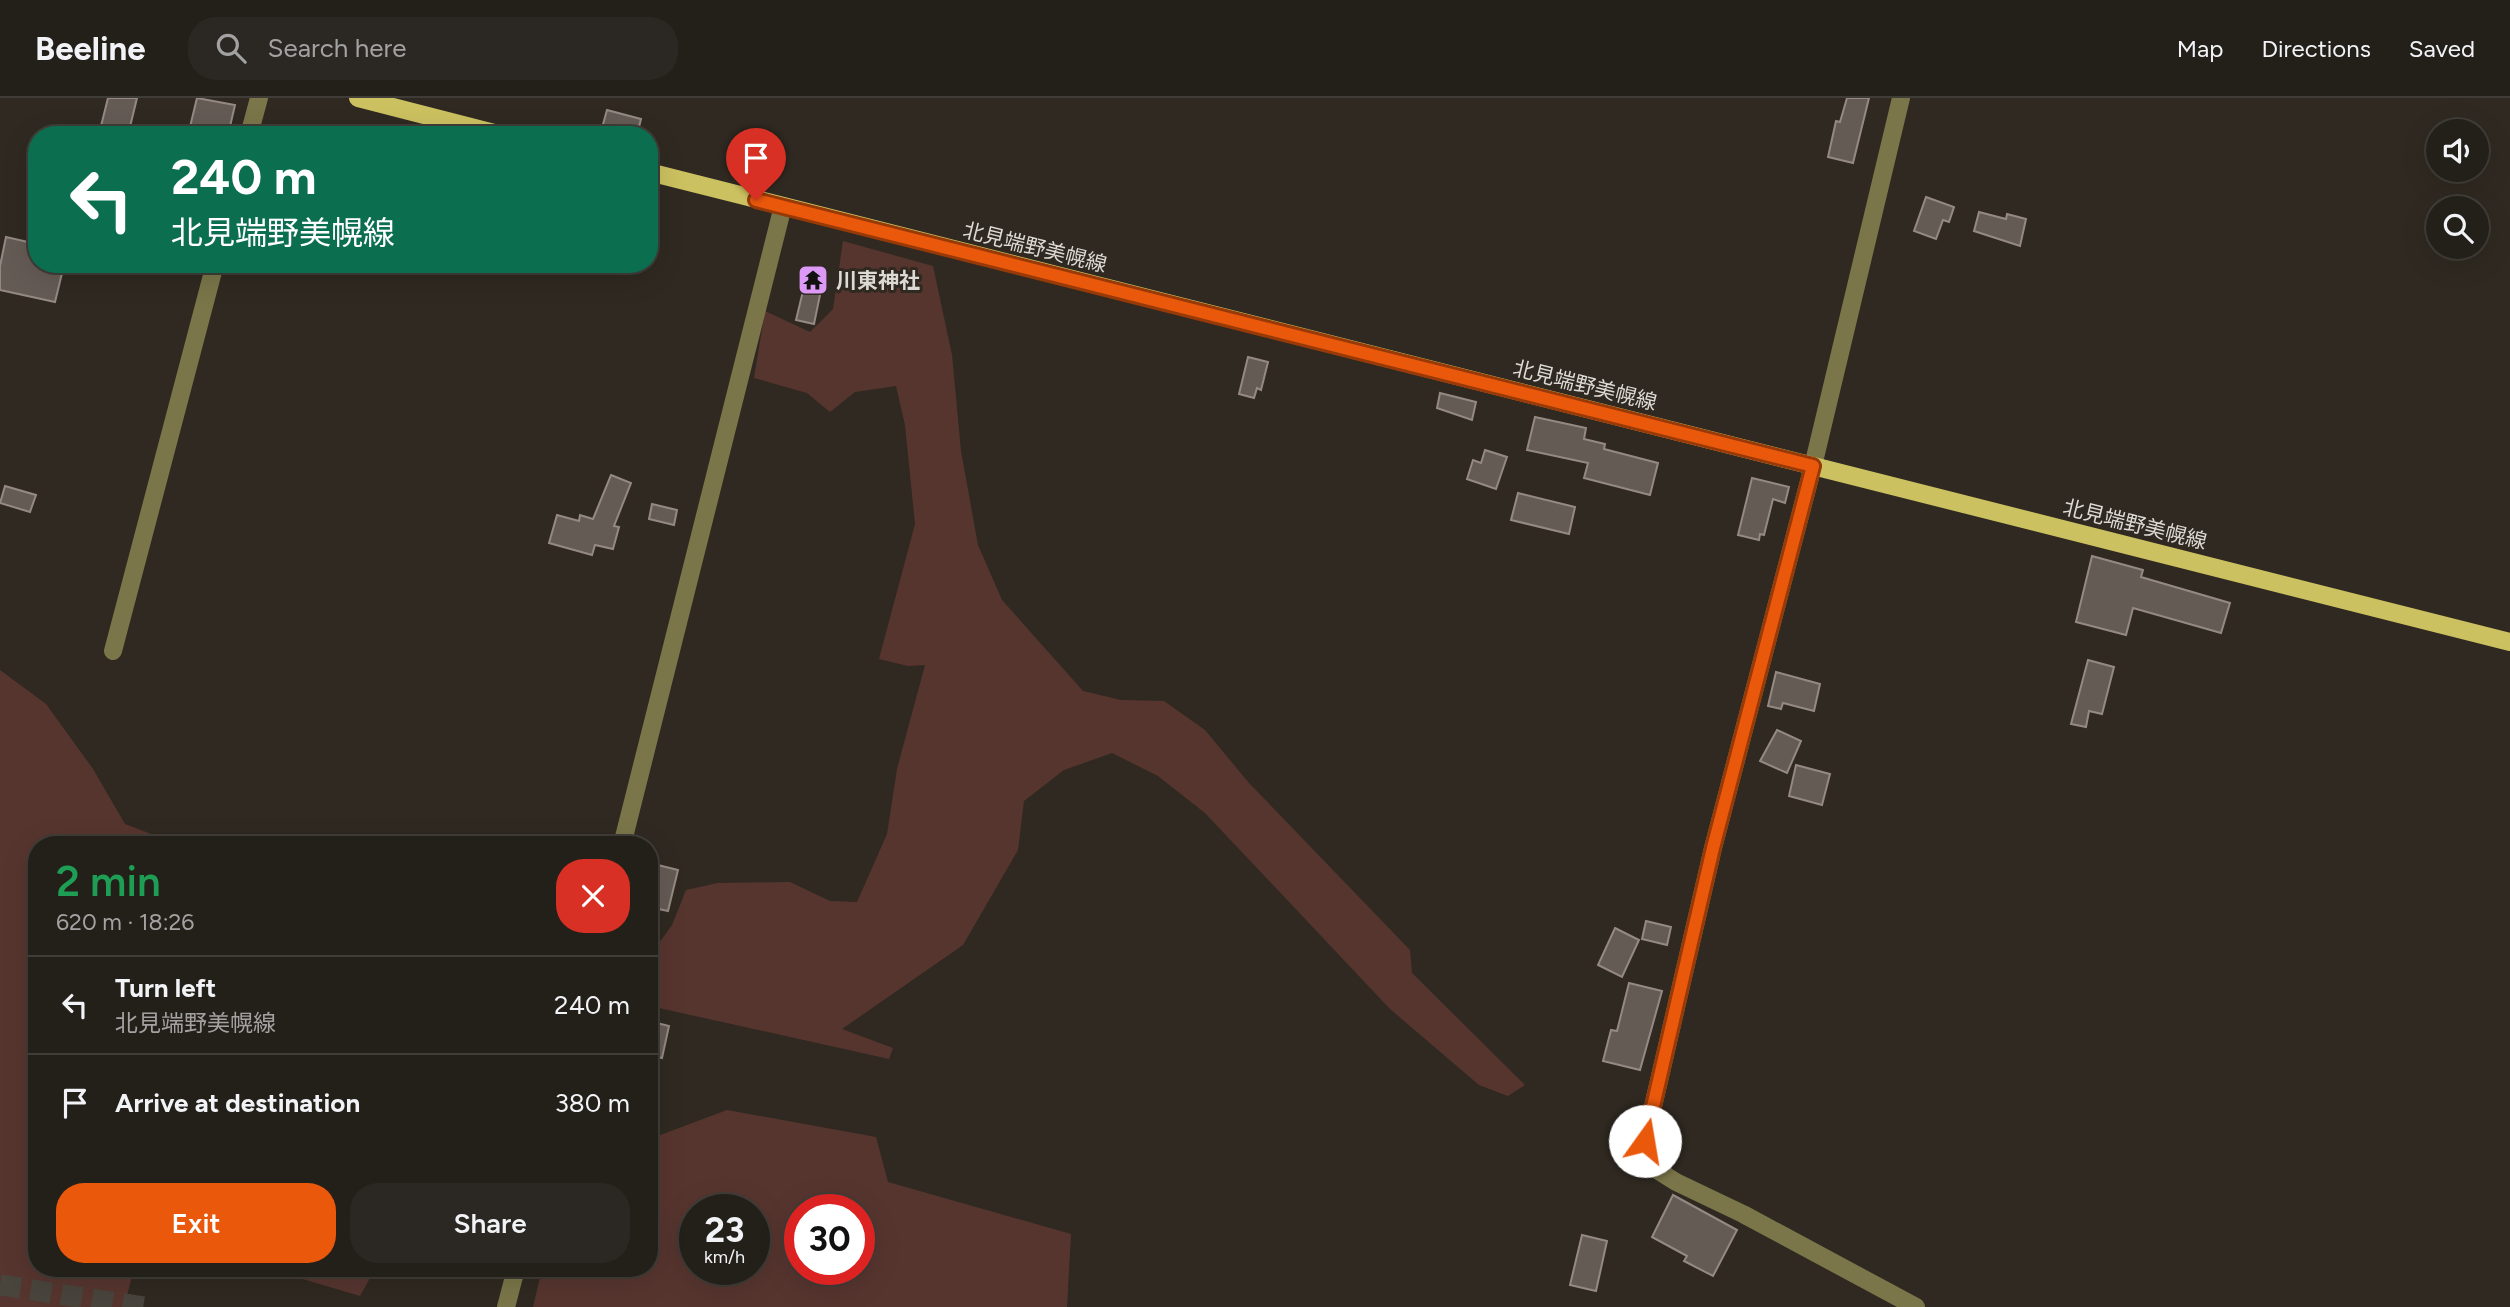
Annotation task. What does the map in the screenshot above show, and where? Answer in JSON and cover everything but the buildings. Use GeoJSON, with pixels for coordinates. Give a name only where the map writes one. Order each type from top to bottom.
{"type":"FeatureCollection","features":[{"type":"Feature","properties":{"kind":"main road"},"geometry":{"type":"LineString","coordinates":[[358,98],[467,126]]}},
{"type":"Feature","properties":{"kind":"main road","name":"北見端野美幌線"},"geometry":{"type":"LineString","coordinates":[[658,174],[2510,642]]}},
{"type":"Feature","properties":{"kind":"street"},"geometry":{"type":"LineString","coordinates":[[251,126],[259,98]]}},
{"type":"Feature","properties":{"kind":"street"},"geometry":{"type":"LineString","coordinates":[[1901,98],[1813,466],[1713,848],[1645,1141],[1646,1154],[1657,1170],[1676,1182],[1743,1214],[1916,1307]]}},
{"type":"Feature","properties":{"kind":"street"},"geometry":{"type":"LineString","coordinates":[[624,836],[783,206]]}},
{"type":"Feature","properties":{"kind":"street"},"geometry":{"type":"LineString","coordinates":[[113,651],[213,273]]}},
{"type":"Feature","properties":{"kind":"street"},"geometry":{"type":"LineString","coordinates":[[506,1307],[514,1277]]}},
{"type":"Feature","properties":{"kind":"shaded area"},"geometry":{"type":"Polygon","coordinates":[[[843,241],[933,266],[952,355],[961,451],[978,545],[1002,600],[1083,691],[1121,700],[1164,701],[1205,730],[1249,783],[1410,950],[1412,973],[1525,1085],[1508,1096],[1479,1085],[1390,1009],[1205,813],[1158,776],[1112,753],[1064,770],[1024,801],[1018,850],[963,945],[842,1029],[893,1048],[889,1059],[658,1008],[658,944],[672,925],[686,890],[718,883],[790,882],[830,901],[857,902],[887,834],[897,769],[925,665],[908,666],[879,659],[915,524],[905,425],[896,386],[855,392],[830,412],[807,393],[754,378],[765,311],[810,332],[833,309],[843,241]]]}},
{"type":"Feature","properties":{"kind":"shaded area"},"geometry":{"type":"Polygon","coordinates":[[[0,670],[46,704],[93,769],[125,824],[156,836],[28,836],[28,1277],[132,1277],[124,1307],[0,1307],[0,670]]]}},
{"type":"Feature","properties":{"kind":"shaded area"},"geometry":{"type":"Polygon","coordinates":[[[727,1110],[876,1137],[888,1182],[1071,1234],[1067,1307],[533,1307],[540,1277],[658,1277],[658,1136],[727,1110]]]}},
{"type":"Feature","properties":{"kind":"shaded area"},"geometry":{"type":"Polygon","coordinates":[[[296,1277],[371,1277],[360,1296],[296,1277]]]}},
{"type":"Feature","properties":{"kind":"tunnel"},"geometry":{"type":"LineString","coordinates":[[0,1285],[144,1307]]}},
{"type":"Feature","properties":{"kind":"place","name":"川東神社"},"geometry":{"type":"Point","coordinates":[813,280]}},
{"type":"Feature","properties":{"kind":"route"},"geometry":{"type":"LineString","coordinates":[[756,200],[1813,466],[1713,848],[1645,1141]]}}]}
